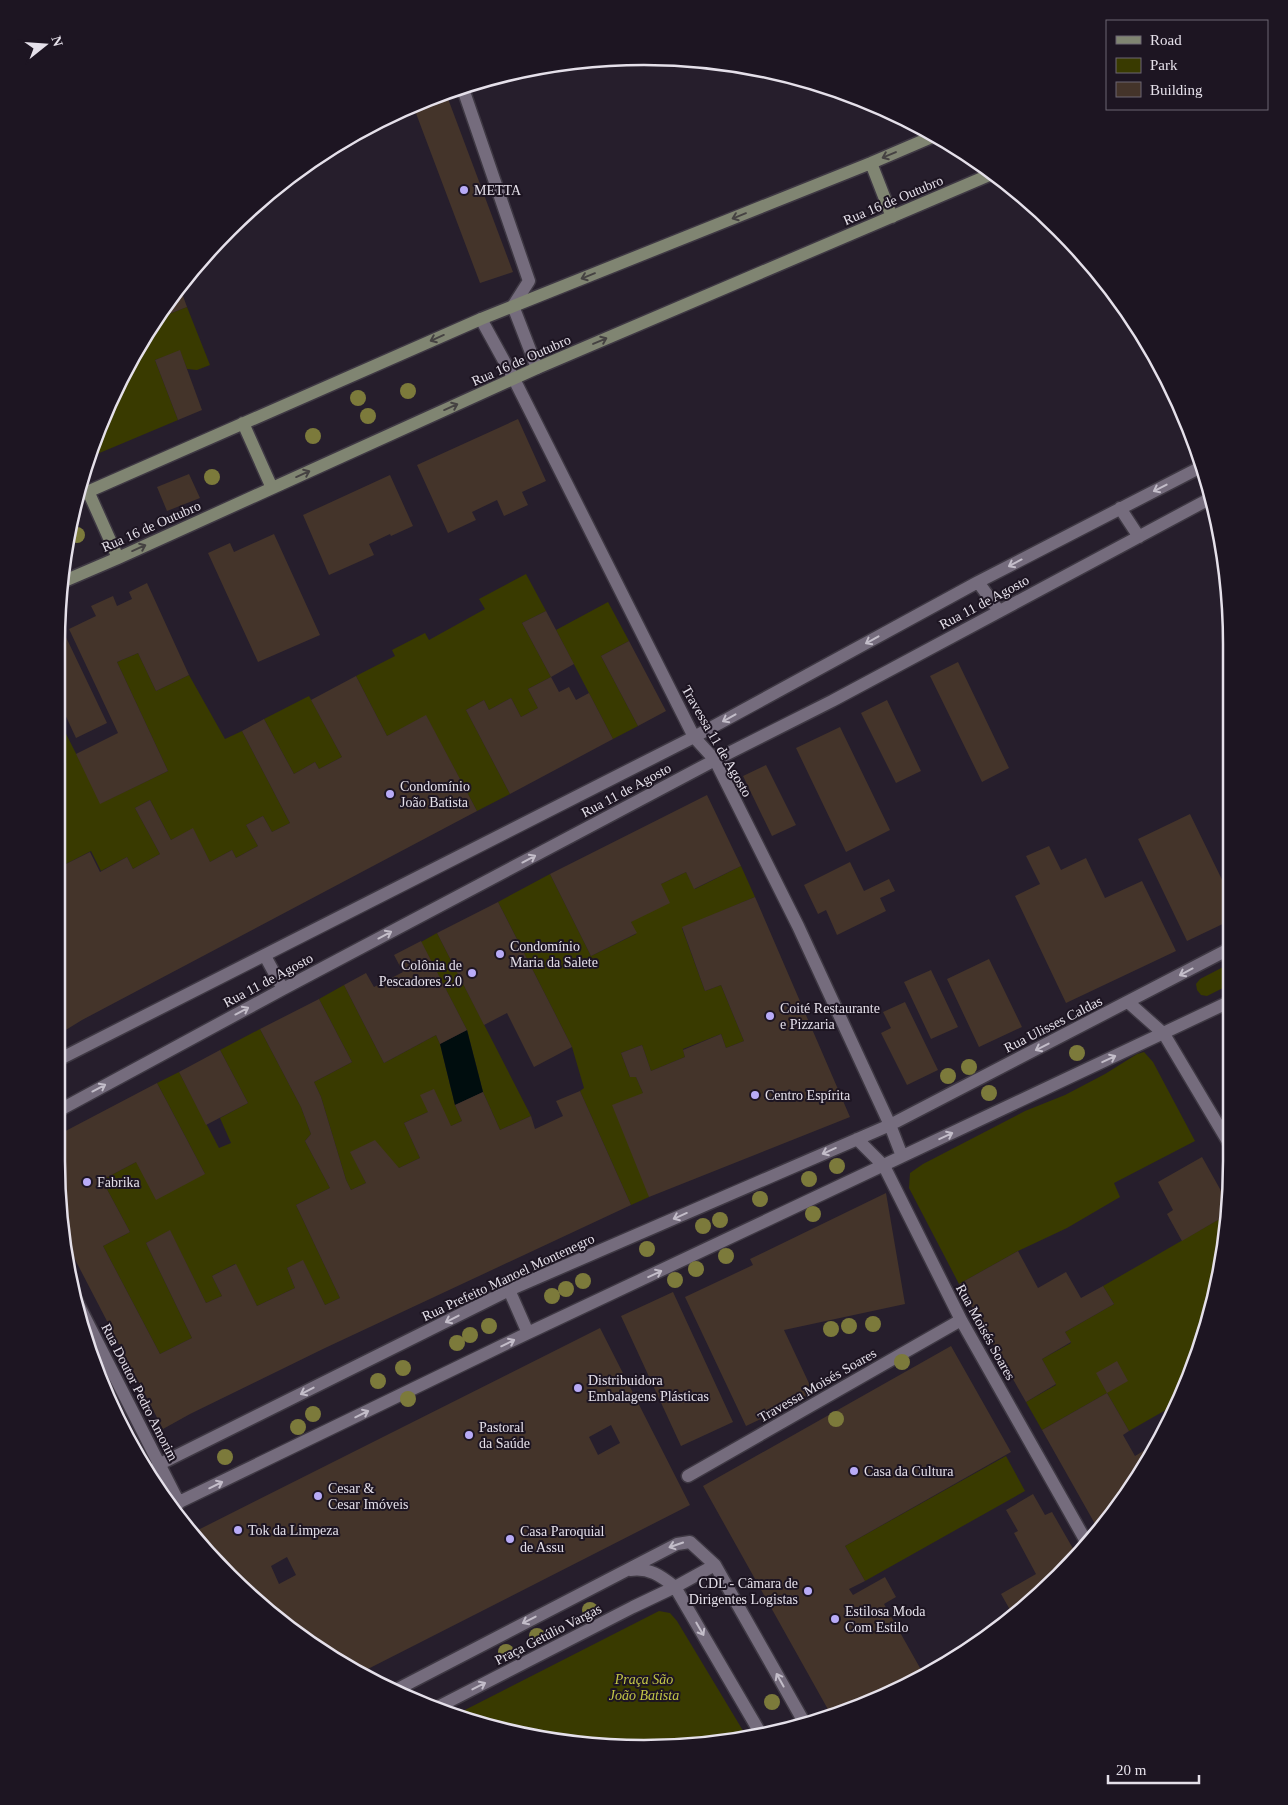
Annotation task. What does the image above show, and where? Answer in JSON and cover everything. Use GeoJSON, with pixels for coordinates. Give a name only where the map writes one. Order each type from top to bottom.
{"type":"FeatureCollection","features":[{"type":"Feature","properties":{"kind":"street"},"geometry":{"type":"LineString","coordinates":[[465,94],[529,281],[512,306]]}},
{"type":"Feature","properties":{"kind":"street"},"geometry":{"type":"LineString","coordinates":[[85,493],[481,319],[927,139]]}},
{"type":"Feature","properties":{"kind":"street"},"geometry":{"type":"LineString","coordinates":[[871,163],[892,217]]}},
{"type":"Feature","properties":{"kind":"street","name":"Rua 16 de Outubro"},"geometry":{"type":"LineString","coordinates":[[69,579],[514,378],[985,177]]}},
{"type":"Feature","properties":{"kind":"street"},"geometry":{"type":"LineString","coordinates":[[512,306],[537,368]]}},
{"type":"Feature","properties":{"kind":"street","name":"Travessa 11 de Agosto"},"geometry":{"type":"LineString","coordinates":[[481,319],[514,378],[694,737],[715,760],[798,926],[890,1125],[902,1156]]}},
{"type":"Feature","properties":{"kind":"street"},"geometry":{"type":"LineString","coordinates":[[243,423],[272,488]]}},
{"type":"Feature","properties":{"kind":"street","name":"Rua 11 de Agosto"},"geometry":{"type":"LineString","coordinates":[[65,1056],[694,737],[978,582],[1196,470]]}},
{"type":"Feature","properties":{"kind":"street"},"geometry":{"type":"LineString","coordinates":[[84,497],[118,558]]}},
{"type":"Feature","properties":{"kind":"street","name":"Rua 11 de Agosto"},"geometry":{"type":"LineString","coordinates":[[65,1107],[283,989],[715,760],[832,701],[1205,501]]}},
{"type":"Feature","properties":{"kind":"street"},"geometry":{"type":"LineString","coordinates":[[1120,508],[1138,536]]}},
{"type":"Feature","properties":{"kind":"street"},"geometry":{"type":"LineString","coordinates":[[978,582],[999,611]]}},
{"type":"Feature","properties":{"kind":"street","name":"Rua Ulisses Caldas"},"geometry":{"type":"LineString","coordinates":[[890,1125],[1223,952]]}},
{"type":"Feature","properties":{"kind":"street"},"geometry":{"type":"LineString","coordinates":[[264,956],[283,989]]}},
{"type":"Feature","properties":{"kind":"street"},"geometry":{"type":"LineString","coordinates":[[1128,1002],[1164,1034],[1223,1133]]}},
{"type":"Feature","properties":{"kind":"street"},"geometry":{"type":"LineString","coordinates":[[178,1503],[528,1334],[1223,1005]]}},
{"type":"Feature","properties":{"kind":"street","name":"Rua Prefeito Manoel Montenegro"},"geometry":{"type":"LineString","coordinates":[[155,1469],[160,1464],[509,1290],[890,1125]]}},
{"type":"Feature","properties":{"kind":"street","name":"Rua Moisés Soares"},"geometry":{"type":"LineString","coordinates":[[857,1138],[884,1166],[961,1320],[1084,1537]]}},
{"type":"Feature","properties":{"kind":"street"},"geometry":{"type":"LineString","coordinates":[[509,1290],[528,1334]]}},
{"type":"Feature","properties":{"kind":"street","name":"Travessa Moisés Soares"},"geometry":{"type":"LineString","coordinates":[[688,1476],[961,1320]]}},
{"type":"Feature","properties":{"kind":"street","name":"Rua Doutor Pedro Amorim"},"geometry":{"type":"LineString","coordinates":[[90,1327],[160,1464],[171,1495]]}},
{"type":"Feature","properties":{"kind":"street","name":"Praça Getúlio Vargas"},"geometry":{"type":"LineString","coordinates":[[401,1686],[677,1544],[690,1542],[715,1565],[802,1718]]}},
{"type":"Feature","properties":{"kind":"street","name":"Praça Getúlio Vargas"},"geometry":{"type":"LineString","coordinates":[[444,1704],[676,1587],[715,1565]]}},
{"type":"Feature","properties":{"kind":"street","name":"Praça Getúlio Vargas"},"geometry":{"type":"LineString","coordinates":[[623,1572],[639,1569],[649,1570],[660,1575],[676,1587],[758,1729]]}},
{"type":"Feature","properties":{"kind":"green space"},"geometry":{"type":"Polygon","coordinates":[[[187,307],[210,365],[197,370],[187,369],[180,351],[155,360],[178,420],[97,454],[109,422],[125,388],[143,354],[169,314],[187,307]]]}},
{"type":"Feature","properties":{"kind":"green space"},"geometry":{"type":"Polygon","coordinates":[[[526,574],[546,611],[522,623],[551,677],[528,689],[538,708],[521,717],[511,698],[489,710],[484,700],[466,710],[510,794],[477,811],[426,716],[387,736],[356,676],[395,656],[392,650],[425,633],[429,640],[485,609],[479,599],[526,574]]]}},
{"type":"Feature","properties":{"kind":"green space"},"geometry":{"type":"Polygon","coordinates":[[[608,602],[629,641],[601,656],[638,726],[613,739],[556,630],[608,602]]]}},
{"type":"Feature","properties":{"kind":"green space"},"geometry":{"type":"Polygon","coordinates":[[[138,653],[156,691],[189,675],[225,739],[242,731],[290,823],[272,832],[263,816],[246,825],[258,846],[236,858],[232,850],[210,862],[193,829],[171,840],[150,800],[135,808],[160,854],[133,869],[127,857],[101,871],[91,851],[65,864],[65,732],[101,803],[168,771],[117,662],[138,653]]]}},
{"type":"Feature","properties":{"kind":"green space"},"geometry":{"type":"Polygon","coordinates":[[[309,696],[342,757],[319,769],[315,762],[294,774],[264,719],[309,696]]]}},
{"type":"Feature","properties":{"kind":"green space"},"geometry":{"type":"Polygon","coordinates":[[[741,866],[755,897],[682,928],[705,991],[721,985],[744,1041],[726,1048],[721,1034],[683,1049],[685,1057],[651,1071],[642,1045],[621,1053],[630,1077],[636,1077],[643,1093],[649,1197],[631,1205],[580,1091],[584,1088],[572,1047],[498,902],[550,874],[591,956],[636,934],[631,922],[661,884],[686,872],[695,889],[741,866]]]}},
{"type":"Feature","properties":{"kind":"green space"},"geometry":{"type":"Polygon","coordinates":[[[437,933],[531,1116],[500,1130],[483,1092],[467,1030],[421,942],[437,933]]]}},
{"type":"Feature","properties":{"kind":"green space"},"geometry":{"type":"Polygon","coordinates":[[[1223,967],[1223,988],[1207,996],[1201,995],[1197,990],[1196,984],[1200,979],[1223,967]]]}},
{"type":"Feature","properties":{"kind":"green space"},"geometry":{"type":"Polygon","coordinates":[[[344,985],[384,1063],[436,1035],[440,1044],[455,1105],[462,1121],[451,1126],[428,1112],[404,1123],[420,1158],[399,1168],[351,1152],[366,1183],[351,1190],[346,1180],[321,1097],[314,1082],[352,1062],[319,999],[344,985]]]}},
{"type":"Feature","properties":{"kind":"green space"},"geometry":{"type":"Polygon","coordinates":[[[260,1029],[301,1107],[311,1134],[305,1141],[330,1188],[296,1205],[340,1298],[325,1305],[303,1261],[287,1268],[295,1288],[257,1306],[235,1264],[212,1276],[222,1296],[206,1303],[170,1231],[146,1243],[192,1338],[160,1354],[103,1246],[130,1232],[102,1180],[136,1162],[205,1174],[157,1083],[179,1072],[219,1148],[231,1143],[220,1118],[248,1103],[220,1050],[260,1029]]]}},
{"type":"Feature","properties":{"kind":"green space"},"geometry":{"type":"Polygon","coordinates":[[[1144,1052],[1153,1062],[1195,1141],[1114,1183],[1120,1197],[1067,1228],[1018,1251],[959,1284],[909,1188],[910,1173],[923,1164],[1025,1111],[1065,1095],[1105,1074],[1137,1054],[1144,1052]]]}},
{"type":"Feature","properties":{"kind":"green space"},"geometry":{"type":"Polygon","coordinates":[[[1220,1219],[1212,1274],[1203,1311],[1179,1383],[1166,1410],[1129,1431],[1107,1393],[1042,1430],[1026,1402],[1056,1385],[1042,1359],[1071,1343],[1065,1332],[1114,1304],[1103,1286],[1220,1219]]]}},
{"type":"Feature","properties":{"kind":"green space"},"geometry":{"type":"Polygon","coordinates":[[[1006,1456],[1025,1491],[865,1581],[845,1546],[1006,1456]]]}},
{"type":"Feature","properties":{"kind":"green space","name":"Praça São João Batista"},"geometry":{"type":"Polygon","coordinates":[[[659,1611],[670,1613],[677,1621],[743,1731],[682,1739],[606,1739],[531,1729],[464,1711],[659,1611]]]}},
{"type":"Feature","properties":{"kind":"shaded area"},"geometry":{"type":"Polygon","coordinates":[[[467,1030],[483,1092],[455,1105],[440,1044],[467,1030]]]}},
{"type":"Feature","properties":{"kind":"building","name":"METTA"},"geometry":{"type":"Polygon","coordinates":[[[448,99],[513,272],[480,283],[416,112],[448,99]]]}},
{"type":"Feature","properties":{"kind":"building"},"geometry":{"type":"Polygon","coordinates":[[[183,295],[187,307],[169,314],[183,295]]]}},
{"type":"Feature","properties":{"kind":"building"},"geometry":{"type":"Polygon","coordinates":[[[180,350],[202,410],[178,420],[155,360],[180,350]]]}},
{"type":"Feature","properties":{"kind":"building"},"geometry":{"type":"Polygon","coordinates":[[[518,419],[546,481],[522,492],[528,505],[504,516],[497,500],[472,512],[476,520],[448,533],[417,465],[518,419]]]}},
{"type":"Feature","properties":{"kind":"building"},"geometry":{"type":"Polygon","coordinates":[[[189,474],[200,498],[167,511],[157,487],[189,474]]]}},
{"type":"Feature","properties":{"kind":"building"},"geometry":{"type":"Polygon","coordinates":[[[390,475],[413,526],[369,544],[374,555],[329,575],[303,515],[390,475]]]}},
{"type":"Feature","properties":{"kind":"building"},"geometry":{"type":"Polygon","coordinates":[[[274,534],[320,635],[258,662],[208,553],[230,543],[234,552],[274,534]]]}},
{"type":"Feature","properties":{"kind":"building"},"geometry":{"type":"Polygon","coordinates":[[[147,583],[189,675],[156,691],[138,653],[117,662],[168,771],[100,804],[76,754],[118,733],[69,629],[96,616],[91,606],[113,596],[117,606],[132,599],[129,592],[147,583]]]}},
{"type":"Feature","properties":{"kind":"building"},"geometry":{"type":"Polygon","coordinates":[[[546,611],[574,664],[551,677],[522,623],[546,611]]]}},
{"type":"Feature","properties":{"kind":"building"},"geometry":{"type":"Polygon","coordinates":[[[65,636],[107,723],[76,738],[65,714],[65,636]]]}},
{"type":"Feature","properties":{"kind":"building"},"geometry":{"type":"Polygon","coordinates":[[[629,641],[666,711],[638,726],[601,656],[629,641]]]}},
{"type":"Feature","properties":{"kind":"building"},"geometry":{"type":"Polygon","coordinates":[[[958,662],[1009,768],[982,782],[930,676],[958,662]]]}},
{"type":"Feature","properties":{"kind":"building"},"geometry":{"type":"Polygon","coordinates":[[[356,676],[387,736],[426,715],[477,811],[65,1030],[65,864],[90,852],[100,872],[127,857],[133,869],[160,854],[135,808],[150,800],[171,840],[193,828],[210,862],[232,850],[236,858],[258,846],[246,825],[263,816],[272,832],[290,823],[242,731],[264,719],[294,774],[315,762],[319,769],[342,757],[311,700],[356,676]]]}},
{"type":"Feature","properties":{"kind":"building"},"geometry":{"type":"Polygon","coordinates":[[[551,677],[559,692],[569,687],[576,700],[589,693],[613,739],[510,794],[466,710],[484,700],[489,710],[511,698],[521,717],[538,708],[528,689],[551,677]]]}},
{"type":"Feature","properties":{"kind":"building"},"geometry":{"type":"Polygon","coordinates":[[[887,700],[921,771],[896,783],[861,713],[887,700]]]}},
{"type":"Feature","properties":{"kind":"building"},"geometry":{"type":"Polygon","coordinates":[[[840,727],[890,830],[846,852],[796,748],[840,727]]]}},
{"type":"Feature","properties":{"kind":"building"},"geometry":{"type":"Polygon","coordinates":[[[766,765],[796,825],[772,836],[743,776],[766,765]]]}},
{"type":"Feature","properties":{"kind":"building"},"geometry":{"type":"Polygon","coordinates":[[[707,795],[741,866],[694,889],[686,872],[661,884],[670,903],[631,922],[637,933],[591,956],[550,874],[707,795]]]}},
{"type":"Feature","properties":{"kind":"building"},"geometry":{"type":"Polygon","coordinates":[[[1190,814],[1223,882],[1223,924],[1187,941],[1138,839],[1190,814]]]}},
{"type":"Feature","properties":{"kind":"building"},"geometry":{"type":"Polygon","coordinates":[[[1049,846],[1061,870],[1086,858],[1105,898],[1142,881],[1176,951],[1066,1003],[1015,896],[1040,884],[1026,856],[1049,846]]]}},
{"type":"Feature","properties":{"kind":"building"},"geometry":{"type":"Polygon","coordinates":[[[850,862],[864,891],[889,879],[895,891],[880,898],[886,911],[837,935],[826,910],[818,914],[804,885],[850,862]]]}},
{"type":"Feature","properties":{"kind":"building"},"geometry":{"type":"Polygon","coordinates":[[[755,897],[850,1117],[649,1197],[612,1105],[643,1093],[636,1077],[630,1077],[621,1053],[642,1045],[651,1071],[685,1057],[683,1050],[721,1034],[726,1048],[744,1041],[721,985],[705,991],[682,927],[755,897]]]}},
{"type":"Feature","properties":{"kind":"building","name":"Condomínio Maria da Salete"},"geometry":{"type":"Polygon","coordinates":[[[498,902],[572,1047],[534,1067],[507,1013],[484,1025],[437,933],[498,902]]]}},
{"type":"Feature","properties":{"kind":"building"},"geometry":{"type":"Polygon","coordinates":[[[421,941],[467,1030],[440,1044],[436,1035],[384,1063],[344,985],[366,973],[374,987],[403,972],[394,955],[421,941]]]}},
{"type":"Feature","properties":{"kind":"building"},"geometry":{"type":"Polygon","coordinates":[[[989,959],[1022,1027],[979,1047],[947,979],[989,959]]]}},
{"type":"Feature","properties":{"kind":"building"},"geometry":{"type":"Polygon","coordinates":[[[931,970],[958,1027],[931,1039],[904,982],[931,970]]]}},
{"type":"Feature","properties":{"kind":"building"},"geometry":{"type":"Polygon","coordinates":[[[319,999],[352,1062],[314,1082],[321,1097],[346,1180],[351,1190],[366,1183],[350,1152],[375,1140],[399,1168],[420,1158],[404,1123],[428,1112],[420,1095],[434,1089],[451,1126],[462,1121],[455,1105],[483,1092],[500,1130],[531,1116],[535,1129],[563,1116],[556,1101],[580,1091],[631,1205],[325,1348],[163,1429],[73,1256],[66,1199],[65,1131],[157,1083],[205,1174],[156,1200],[136,1162],[102,1180],[130,1232],[103,1246],[160,1354],[192,1338],[146,1243],[170,1230],[206,1303],[222,1296],[212,1276],[236,1264],[257,1306],[295,1288],[287,1268],[303,1260],[325,1305],[340,1298],[296,1205],[330,1188],[305,1141],[311,1134],[301,1107],[260,1029],[319,999]]]}},
{"type":"Feature","properties":{"kind":"building"},"geometry":{"type":"Polygon","coordinates":[[[905,1002],[938,1070],[907,1085],[881,1033],[891,1028],[883,1012],[905,1002]]]}},
{"type":"Feature","properties":{"kind":"building"},"geometry":{"type":"Polygon","coordinates":[[[220,1050],[248,1103],[206,1125],[179,1072],[220,1050]]]}},
{"type":"Feature","properties":{"kind":"building"},"geometry":{"type":"Polygon","coordinates":[[[1202,1157],[1222,1193],[1220,1219],[1182,1241],[1167,1214],[1173,1210],[1158,1182],[1202,1157]]]}},
{"type":"Feature","properties":{"kind":"building"},"geometry":{"type":"Polygon","coordinates":[[[886,1193],[905,1304],[784,1330],[814,1394],[746,1426],[685,1297],[753,1265],[750,1259],[886,1193]]]}},
{"type":"Feature","properties":{"kind":"building"},"geometry":{"type":"Polygon","coordinates":[[[1018,1251],[1038,1288],[1066,1272],[1081,1298],[1103,1286],[1114,1304],[1065,1332],[1071,1342],[1042,1359],[1056,1384],[1026,1402],[959,1284],[1018,1251]]]}},
{"type":"Feature","properties":{"kind":"building"},"geometry":{"type":"Polygon","coordinates":[[[673,1292],[733,1422],[681,1446],[621,1316],[673,1292]]]}},
{"type":"Feature","properties":{"kind":"building"},"geometry":{"type":"Polygon","coordinates":[[[600,1328],[690,1505],[368,1669],[322,1642],[262,1596],[209,1543],[198,1530],[600,1328]],[[611,1425],[589,1437],[598,1455],[620,1443],[611,1425]],[[287,1557],[271,1566],[279,1584],[296,1575],[287,1557]]]}},
{"type":"Feature","properties":{"kind":"building","name":"Casa da Cultura"},"geometry":{"type":"Polygon","coordinates":[[[951,1346],[1011,1452],[845,1546],[865,1581],[849,1589],[853,1595],[885,1577],[896,1597],[884,1604],[921,1669],[866,1696],[828,1710],[703,1486],[951,1346]]]}},
{"type":"Feature","properties":{"kind":"building"},"geometry":{"type":"Polygon","coordinates":[[[1117,1361],[1128,1381],[1107,1393],[1096,1373],[1117,1361]]]}},
{"type":"Feature","properties":{"kind":"building"},"geometry":{"type":"Polygon","coordinates":[[[1107,1393],[1129,1431],[1123,1435],[1135,1456],[1145,1450],[1125,1483],[1095,1523],[1042,1430],[1107,1393]]]}},
{"type":"Feature","properties":{"kind":"building"},"geometry":{"type":"Polygon","coordinates":[[[1033,1494],[1045,1515],[1052,1512],[1073,1549],[1026,1596],[1010,1609],[1001,1594],[1036,1574],[1014,1533],[1018,1531],[1006,1510],[1033,1494]]]}},
{"type":"Feature","properties":{"kind":"place","name":"METTA"},"geometry":{"type":"Point","coordinates":[464,190]}},
{"type":"Feature","properties":{"kind":"place","name":"Condomínio João Batista"},"geometry":{"type":"Point","coordinates":[390,794]}},
{"type":"Feature","properties":{"kind":"place","name":"Condomínio Maria da Salete"},"geometry":{"type":"Point","coordinates":[500,954]}},
{"type":"Feature","properties":{"kind":"place","name":"Colônia de Pescadores 2.0"},"geometry":{"type":"Point","coordinates":[472,973]}},
{"type":"Feature","properties":{"kind":"place","name":"Coité Restaurante e Pizzaria"},"geometry":{"type":"Point","coordinates":[770,1016]}},
{"type":"Feature","properties":{"kind":"place","name":"Centro Espírita"},"geometry":{"type":"Point","coordinates":[755,1095]}},
{"type":"Feature","properties":{"kind":"place","name":"Fabrika"},"geometry":{"type":"Point","coordinates":[87,1182]}},
{"type":"Feature","properties":{"kind":"place","name":"Distribuidora Embalagens Plásticas"},"geometry":{"type":"Point","coordinates":[578,1388]}},
{"type":"Feature","properties":{"kind":"place","name":"Pastoral da Saúde"},"geometry":{"type":"Point","coordinates":[469,1435]}},
{"type":"Feature","properties":{"kind":"place","name":"Casa da Cultura"},"geometry":{"type":"Point","coordinates":[854,1471]}},
{"type":"Feature","properties":{"kind":"place","name":"Cesar & Cesar Imóveis"},"geometry":{"type":"Point","coordinates":[318,1496]}},
{"type":"Feature","properties":{"kind":"place","name":"Tok da Limpeza"},"geometry":{"type":"Point","coordinates":[238,1530]}},
{"type":"Feature","properties":{"kind":"place","name":"Casa Paroquial de Assu"},"geometry":{"type":"Point","coordinates":[510,1539]}},
{"type":"Feature","properties":{"kind":"place","name":"CDL - Câmara de Dirigentes Logistas"},"geometry":{"type":"Point","coordinates":[808,1591]}},
{"type":"Feature","properties":{"kind":"place","name":"Estilosa Moda Com Estilo"},"geometry":{"type":"Point","coordinates":[835,1619]}}]}
